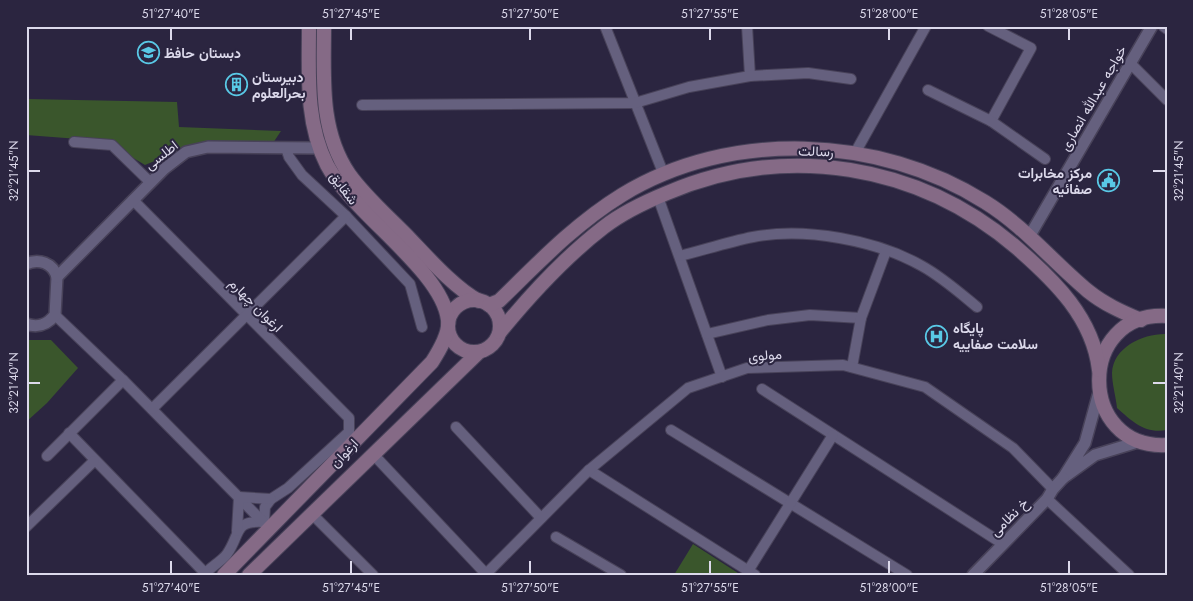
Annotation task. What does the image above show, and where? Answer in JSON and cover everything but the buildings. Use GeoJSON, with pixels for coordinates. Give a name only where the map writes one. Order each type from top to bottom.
{"type":"FeatureCollection","features":[{"type":"Feature","properties":{"kind":"main road","name":"شقایق"},"geometry":{"type":"LineString","coordinates":[[309,26],[310,113],[319,148],[336,181],[413,261],[428,280],[439,295],[448,321]]}},
{"type":"Feature","properties":{"kind":"main road","name":"شقایق"},"geometry":{"type":"LineString","coordinates":[[324,26],[325,111],[340,159],[362,190],[422,252],[469,296],[484,303]]}},
{"type":"Feature","properties":{"kind":"main road","name":"رسالت"},"geometry":{"type":"LineString","coordinates":[[484,303],[500,301],[550,251],[590,217],[624,194],[664,175],[694,164],[752,151],[821,149],[891,160],[940,178],[985,202],[1030,237],[1089,292],[1112,307],[1141,320]]}},
{"type":"Feature","properties":{"kind":"main road"},"geometry":{"type":"LineString","coordinates":[[851,170],[855,154]]}},
{"type":"Feature","properties":{"kind":"main road","name":"رسالت"},"geometry":{"type":"LineString","coordinates":[[500,332],[527,298],[605,226],[658,197],[691,183],[725,173],[787,165],[851,170],[902,182],[932,194],[979,219],[1023,253],[1077,309],[1092,336],[1099,370]]}},
{"type":"Feature","properties":{"kind":"main road"},"geometry":{"type":"LineString","coordinates":[[469,301],[484,303],[496,312],[500,321],[500,332],[496,342],[480,352],[469,352],[459,348],[449,332],[448,321],[453,312],[459,305],[469,301]]}},
{"type":"Feature","properties":{"kind":"main road"},"geometry":{"type":"LineString","coordinates":[[1167,316],[1141,320],[1124,328],[1112,340],[1104,354],[1099,370],[1099,392],[1105,410],[1114,423],[1124,432],[1141,441],[1167,445]]}},
{"type":"Feature","properties":{"kind":"main road","name":"ارغوان"},"geometry":{"type":"LineString","coordinates":[[224,575],[267,525],[432,362],[441,346],[448,321]]}},
{"type":"Feature","properties":{"kind":"main road","name":"ارغوان"},"geometry":{"type":"LineString","coordinates":[[249,575],[311,513],[480,352]]}},
{"type":"Feature","properties":{"kind":"street"},"geometry":{"type":"LineString","coordinates":[[605,26],[664,175]]}},
{"type":"Feature","properties":{"kind":"street"},"geometry":{"type":"LineString","coordinates":[[747,26],[750,76]]}},
{"type":"Feature","properties":{"kind":"street"},"geometry":{"type":"LineString","coordinates":[[855,154],[926,26]]}},
{"type":"Feature","properties":{"kind":"street"},"geometry":{"type":"LineString","coordinates":[[988,26],[1031,48],[991,122]]}},
{"type":"Feature","properties":{"kind":"street","name":"خواجه عبدالله انصاری"},"geometry":{"type":"LineString","coordinates":[[1030,237],[1152,26]]}},
{"type":"Feature","properties":{"kind":"street"},"geometry":{"type":"LineString","coordinates":[[1163,26],[1167,29]]}},
{"type":"Feature","properties":{"kind":"street"},"geometry":{"type":"LineString","coordinates":[[1131,64],[1167,100]]}},
{"type":"Feature","properties":{"kind":"street"},"geometry":{"type":"LineString","coordinates":[[362,105],[635,103],[689,87],[750,76],[808,73],[851,79]]}},
{"type":"Feature","properties":{"kind":"street"},"geometry":{"type":"LineString","coordinates":[[928,90],[991,122],[1045,159]]}},
{"type":"Feature","properties":{"kind":"street"},"geometry":{"type":"LineString","coordinates":[[74,142],[112,145],[150,182]]}},
{"type":"Feature","properties":{"kind":"street","name":"اطلسی"},"geometry":{"type":"LineString","coordinates":[[57,277],[150,182],[186,152],[208,147],[319,148]]}},
{"type":"Feature","properties":{"kind":"street"},"geometry":{"type":"LineString","coordinates":[[286,148],[289,157],[302,175],[346,216],[410,284],[422,327]]}},
{"type":"Feature","properties":{"kind":"street"},"geometry":{"type":"LineString","coordinates":[[658,197],[722,377]]}},
{"type":"Feature","properties":{"kind":"street","name":"ارغوان چهارم"},"geometry":{"type":"LineString","coordinates":[[133,200],[349,418],[349,432],[288,488],[271,498]]}},
{"type":"Feature","properties":{"kind":"street"},"geometry":{"type":"LineString","coordinates":[[152,409],[346,216]]}},
{"type":"Feature","properties":{"kind":"street"},"geometry":{"type":"LineString","coordinates":[[680,256],[754,237],[792,234],[834,238],[874,246],[922,266],[977,307]]}},
{"type":"Feature","properties":{"kind":"street"},"geometry":{"type":"LineString","coordinates":[[852,368],[861,318],[886,252]]}},
{"type":"Feature","properties":{"kind":"street"},"geometry":{"type":"LineString","coordinates":[[48,264],[81,254]]}},
{"type":"Feature","properties":{"kind":"street"},"geometry":{"type":"LineString","coordinates":[[26,264],[38,261],[48,264],[55,271],[57,277],[57,309],[54,315],[45,324],[39,326],[26,324]]}},
{"type":"Feature","properties":{"kind":"street"},"geometry":{"type":"LineString","coordinates":[[54,315],[123,380],[267,525]]}},
{"type":"Feature","properties":{"kind":"street"},"geometry":{"type":"LineString","coordinates":[[707,334],[768,320],[802,316],[861,318]]}},
{"type":"Feature","properties":{"kind":"street","name":"مولوی"},"geometry":{"type":"LineString","coordinates":[[486,574],[589,470],[688,388],[747,368],[843,365],[925,387],[1013,448],[1050,494],[1129,575]]}},
{"type":"Feature","properties":{"kind":"street"},"geometry":{"type":"LineString","coordinates":[[47,456],[123,380]]}},
{"type":"Feature","properties":{"kind":"street"},"geometry":{"type":"LineString","coordinates":[[762,389],[1003,544]]}},
{"type":"Feature","properties":{"kind":"street"},"geometry":{"type":"LineString","coordinates":[[1063,478],[1085,442],[1099,392]]}},
{"type":"Feature","properties":{"kind":"street"},"geometry":{"type":"LineString","coordinates":[[456,427],[542,518]]}},
{"type":"Feature","properties":{"kind":"street"},"geometry":{"type":"LineString","coordinates":[[670,430],[790,501],[907,575]]}},
{"type":"Feature","properties":{"kind":"street"},"geometry":{"type":"LineString","coordinates":[[69,433],[204,574],[226,555],[237,531],[244,524],[251,521],[267,525]]}},
{"type":"Feature","properties":{"kind":"street"},"geometry":{"type":"LineString","coordinates":[[589,470],[752,573],[790,501],[833,435]]}},
{"type":"Feature","properties":{"kind":"street"},"geometry":{"type":"LineString","coordinates":[[1063,478],[1095,454],[1141,441]]}},
{"type":"Feature","properties":{"kind":"street"},"geometry":{"type":"LineString","coordinates":[[373,454],[486,574]]}},
{"type":"Feature","properties":{"kind":"street"},"geometry":{"type":"LineString","coordinates":[[26,527],[94,461]]}},
{"type":"Feature","properties":{"kind":"street","name":"خ نظامی"},"geometry":{"type":"LineString","coordinates":[[973,575],[1063,478]]}},
{"type":"Feature","properties":{"kind":"street"},"geometry":{"type":"LineString","coordinates":[[239,497],[271,498],[266,507],[267,525]]}},
{"type":"Feature","properties":{"kind":"street"},"geometry":{"type":"LineString","coordinates":[[237,531],[236,509],[239,497]]}},
{"type":"Feature","properties":{"kind":"street"},"geometry":{"type":"LineString","coordinates":[[311,513],[373,575]]}},
{"type":"Feature","properties":{"kind":"street"},"geometry":{"type":"LineString","coordinates":[[556,537],[621,575]]}},
{"type":"Feature","properties":{"kind":"green space"},"geometry":{"type":"Polygon","coordinates":[[[26,99],[177,102],[179,127],[281,131],[271,146],[186,148],[145,165],[105,141],[26,135],[26,99]]]}},
{"type":"Feature","properties":{"kind":"green space"},"geometry":{"type":"Polygon","coordinates":[[[1167,334],[1167,430],[1159,431],[1140,426],[1117,408],[1112,373],[1118,356],[1131,343],[1149,336],[1167,334]]]}},
{"type":"Feature","properties":{"kind":"green space"},"geometry":{"type":"Polygon","coordinates":[[[26,340],[51,340],[78,368],[47,403],[26,422],[26,340]]]}},
{"type":"Feature","properties":{"kind":"green space"},"geometry":{"type":"Polygon","coordinates":[[[693,544],[741,575],[674,575],[693,544]]]}},
{"type":"Feature","properties":{"kind":"place","name":"دبستان حافظ"},"geometry":{"type":"Point","coordinates":[148,53]}},
{"type":"Feature","properties":{"kind":"place","name":"دبیرستان بحرالعلوم"},"geometry":{"type":"Point","coordinates":[236,85]}},
{"type":"Feature","properties":{"kind":"place","name":"مرکز مخابرات صفائیه"},"geometry":{"type":"Point","coordinates":[1108,181]}},
{"type":"Feature","properties":{"kind":"place","name":"پایگاه سلامت صفاییه"},"geometry":{"type":"Point","coordinates":[937,336]}}]}
